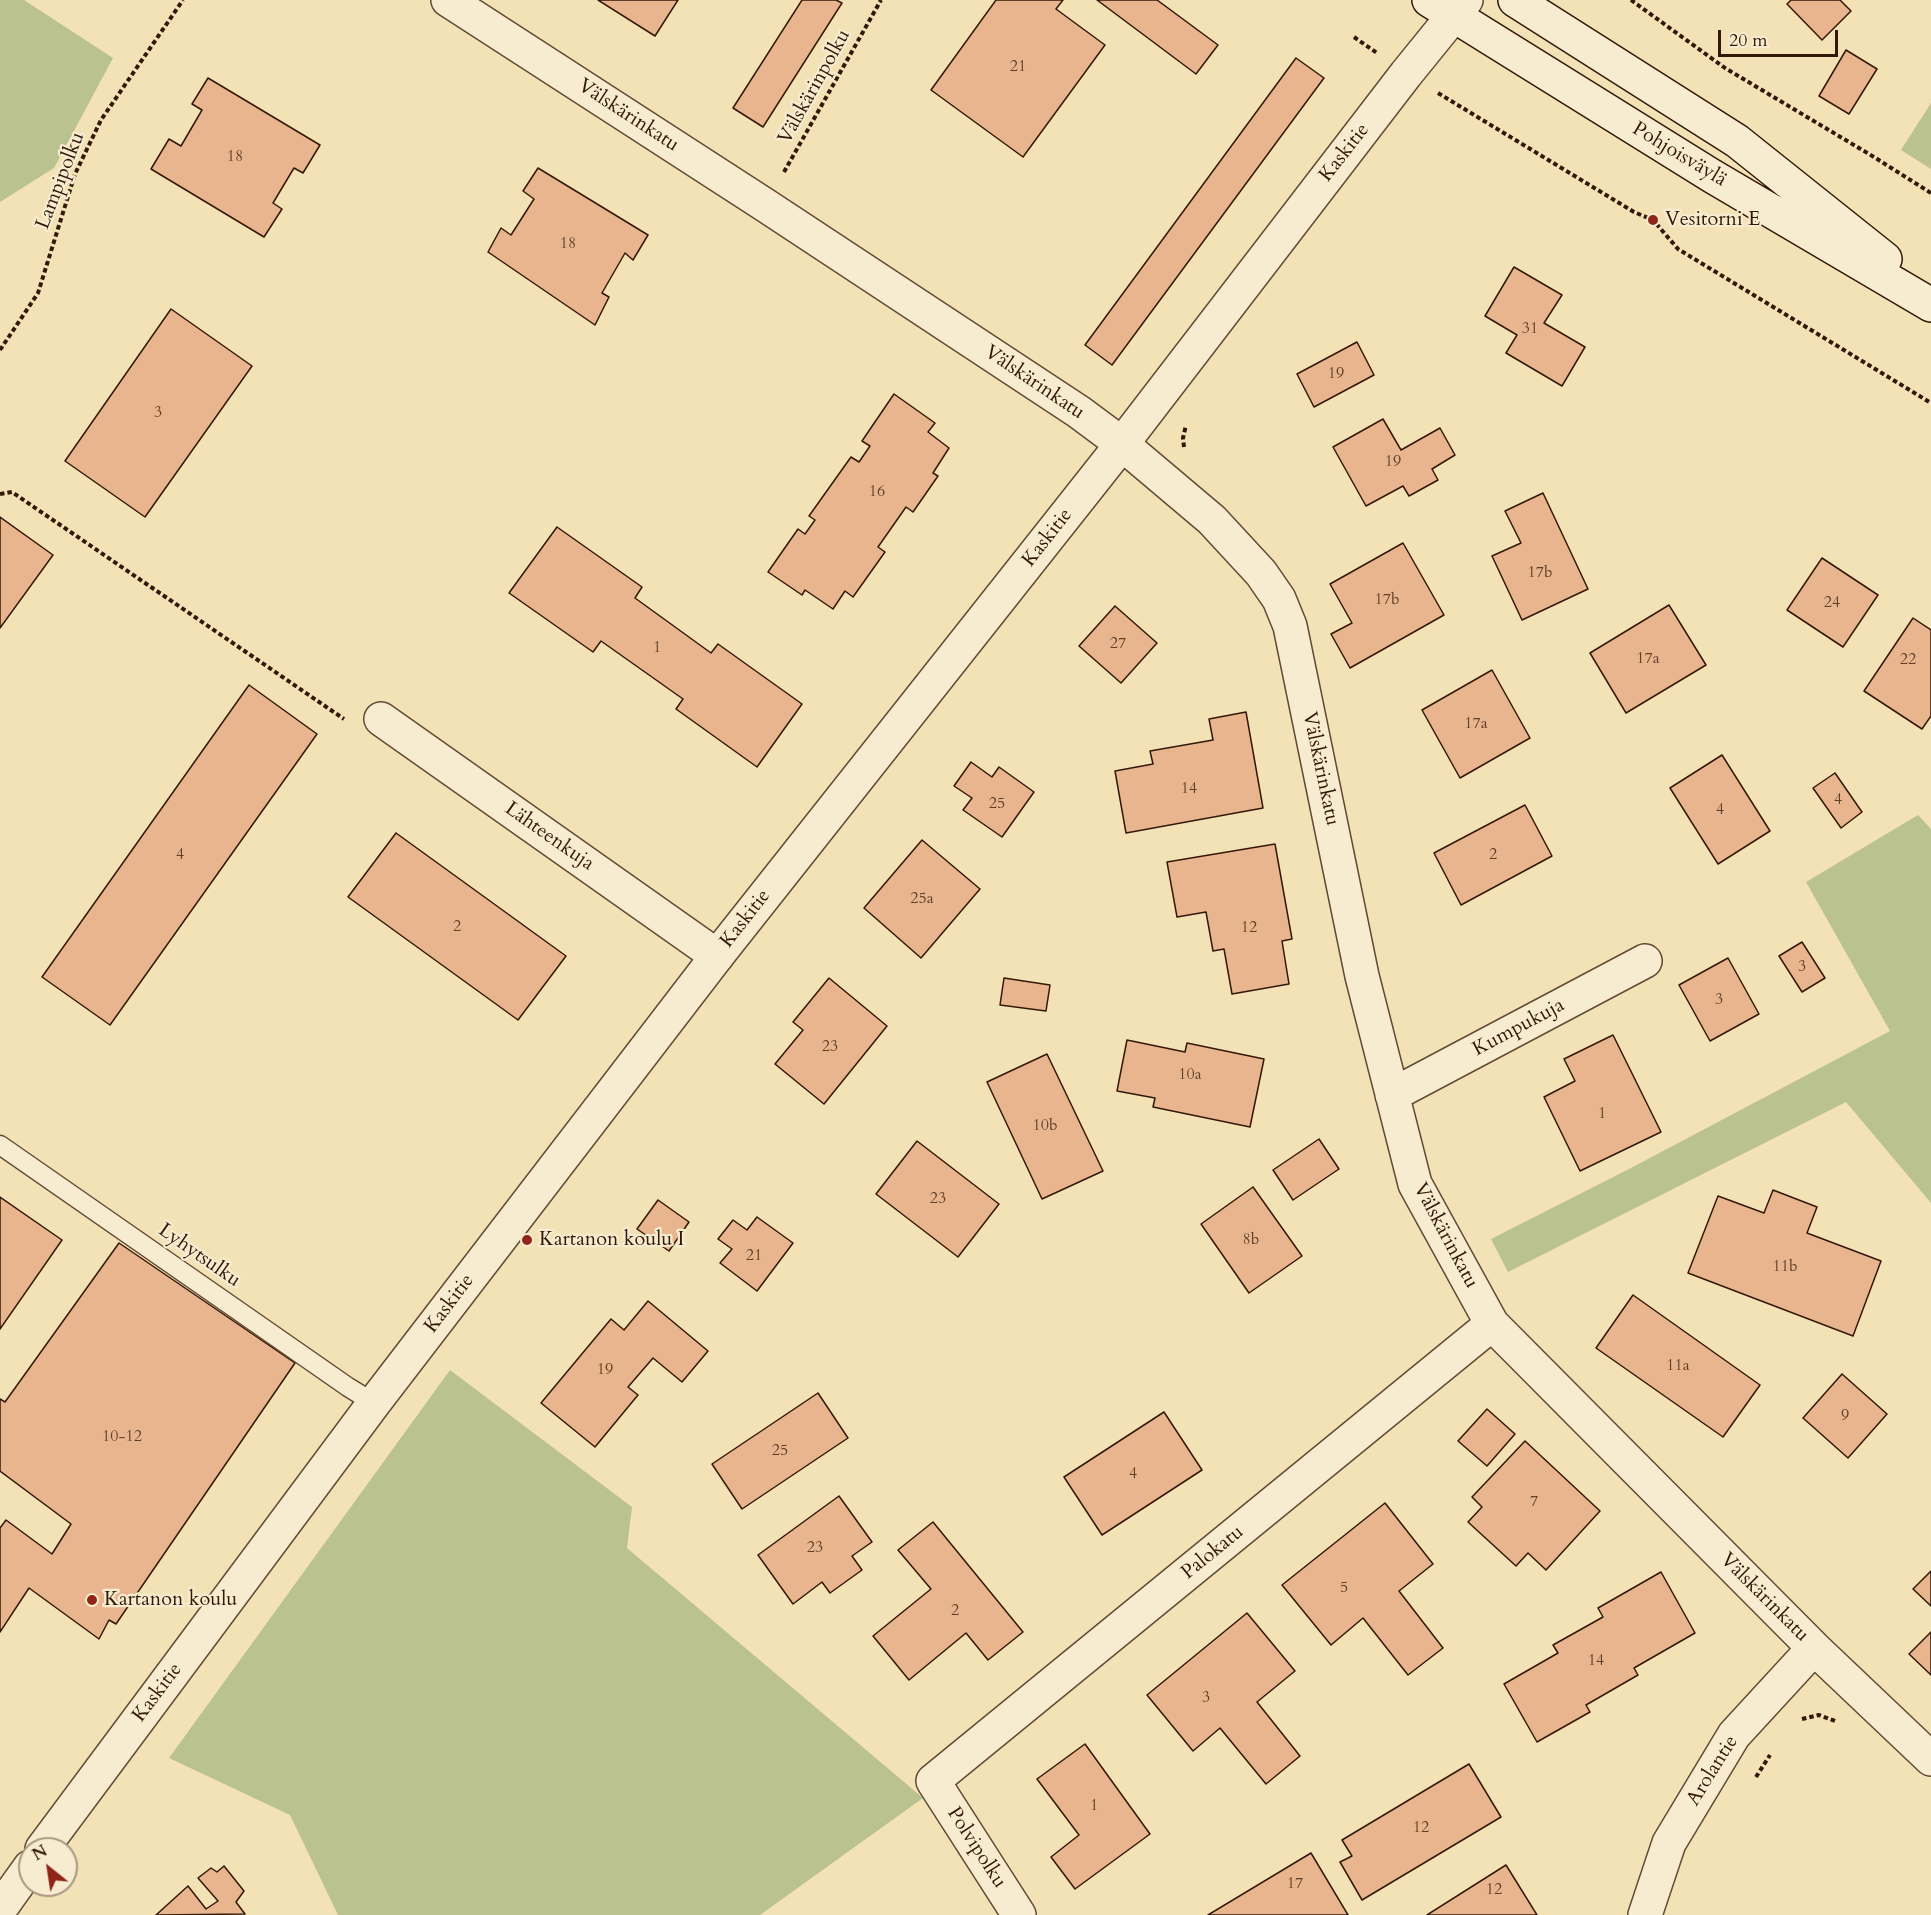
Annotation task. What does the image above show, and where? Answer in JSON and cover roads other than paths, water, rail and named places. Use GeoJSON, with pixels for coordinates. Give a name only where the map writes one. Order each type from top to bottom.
{"type":"FeatureCollection","features":[{"type":"Feature","properties":{"kind":"street","name":"Välskärinkatu"},"geometry":{"type":"LineString","coordinates":[[448,0],[1079,412],[1122,444],[1212,520],[1261,573],[1279,599],[1290,626],[1362,976],[1415,1184],[1492,1324],[1814,1648],[1931,1759]]}},
{"type":"Feature","properties":{"kind":"street","name":"Pohjoisväylä"},"geometry":{"type":"LineString","coordinates":[[1515,0],[1737,141],[1931,295]]}},
{"type":"Feature","properties":{"kind":"street","name":"Kaskitie"},"geometry":{"type":"LineString","coordinates":[[51,1837],[374,1403],[717,956],[1122,444],[1406,74],[1450,6]]}},
{"type":"Feature","properties":{"kind":"street","name":"Pohjoisväylä"},"geometry":{"type":"LineString","coordinates":[[1450,6],[1712,176],[1931,305]]}},
{"type":"Feature","properties":{"kind":"street","name":"Lähteenkuja"},"geometry":{"type":"LineString","coordinates":[[381,719],[717,956]]}},
{"type":"Feature","properties":{"kind":"street","name":"Kumpukuja"},"geometry":{"type":"LineString","coordinates":[[1392,1095],[1645,961]]}},
{"type":"Feature","properties":{"kind":"street","name":"Palokatu"},"geometry":{"type":"LineString","coordinates":[[933,1781],[1492,1324]]}},
{"type":"Feature","properties":{"kind":"street","name":"Arolantie"},"geometry":{"type":"LineString","coordinates":[[1645,1915],[1669,1843],[1734,1735],[1814,1648]]}},
{"type":"Feature","properties":{"kind":"street","name":"Polvipolku"},"geometry":{"type":"LineString","coordinates":[[933,1781],[1019,1915]]}},
{"type":"Feature","properties":{"kind":"street"},"geometry":{"type":"LineString","coordinates":[[0,1909],[18,1884]]}},
{"type":"Feature","properties":{"kind":"lane","name":"Lyhytsulku"},"geometry":{"type":"LineString","coordinates":[[0,1145],[374,1403]]}},
{"type":"Feature","properties":{"kind":"place","name":"Vesitorni E"},"geometry":{"type":"Point","coordinates":[1653,220]}},
{"type":"Feature","properties":{"kind":"place","name":"Kartanon koulu I"},"geometry":{"type":"Point","coordinates":[527,1240]}},
{"type":"Feature","properties":{"kind":"place","name":"Kartanon koulu"},"geometry":{"type":"Point","coordinates":[92,1600]}}]}
